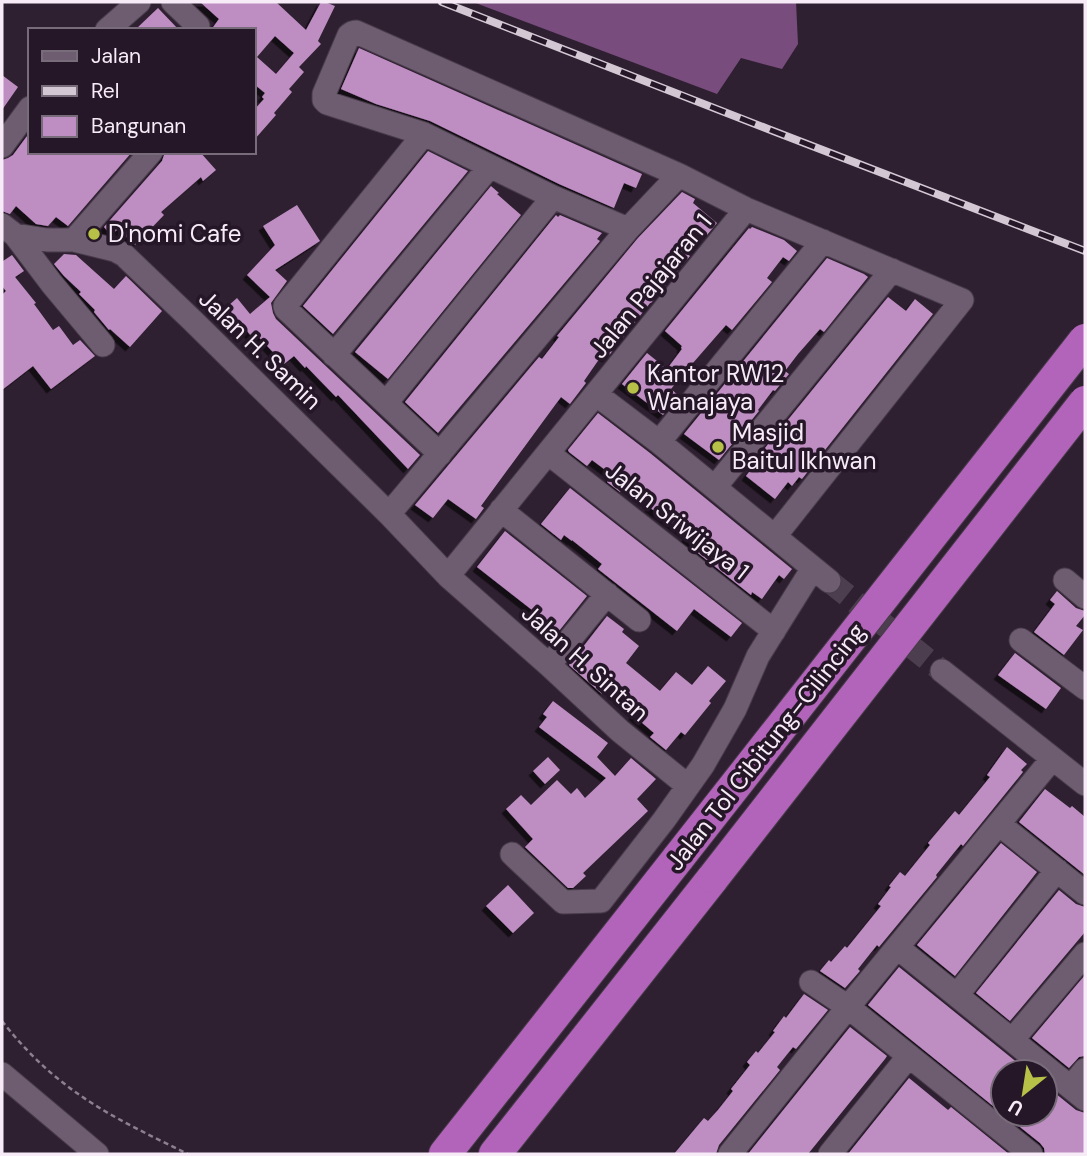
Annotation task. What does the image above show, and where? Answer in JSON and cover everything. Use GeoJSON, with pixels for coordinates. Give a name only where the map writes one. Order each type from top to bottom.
{"type":"FeatureCollection","features":[{"type":"Feature","properties":{"kind":"highway","name":"Jalan Tol Cibitung–Cilincing"},"geometry":{"type":"LineString","coordinates":[[445,1154],[1085,340]]}},
{"type":"Feature","properties":{"kind":"highway","name":"Jalan Tol Cibitung–Cilincing"},"geometry":{"type":"LineString","coordinates":[[495,1154],[1085,402]]}},
{"type":"Feature","properties":{"kind":"street"},"geometry":{"type":"LineString","coordinates":[[109,28],[139,2]]}},
{"type":"Feature","properties":{"kind":"street"},"geometry":{"type":"LineString","coordinates":[[173,2],[198,26],[196,28]]}},
{"type":"Feature","properties":{"kind":"street"},"geometry":{"type":"LineString","coordinates":[[628,229],[553,197],[424,134],[325,102],[324,94],[350,33],[356,32],[679,175],[746,209],[962,300],[775,536]]}},
{"type":"Feature","properties":{"kind":"street"},"geometry":{"type":"LineString","coordinates":[[2,146],[28,111]]}},
{"type":"Feature","properties":{"kind":"street"},"geometry":{"type":"LineString","coordinates":[[424,134],[285,304],[286,309],[440,454]]}},
{"type":"Feature","properties":{"kind":"street"},"geometry":{"type":"LineString","coordinates":[[74,240],[149,154]]}},
{"type":"Feature","properties":{"kind":"street"},"geometry":{"type":"LineString","coordinates":[[334,355],[490,166]]}},
{"type":"Feature","properties":{"kind":"street"},"geometry":{"type":"LineString","coordinates":[[389,514],[628,229],[679,175]]}},
{"type":"Feature","properties":{"kind":"street"},"geometry":{"type":"LineString","coordinates":[[386,403],[553,197]]}},
{"type":"Feature","properties":{"kind":"street","name":"Jalan Pajajaran 1"},"geometry":{"type":"LineString","coordinates":[[451,572],[746,209]]}},
{"type":"Feature","properties":{"kind":"street"},"geometry":{"type":"LineString","coordinates":[[8,230],[103,345]]}},
{"type":"Feature","properties":{"kind":"street","name":"Jalan H. Samin"},"geometry":{"type":"LineString","coordinates":[[8,230],[47,240],[74,240],[116,250],[124,255],[451,572]]}},
{"type":"Feature","properties":{"kind":"street"},"geometry":{"type":"LineString","coordinates":[[659,442],[822,241]]}},
{"type":"Feature","properties":{"kind":"street"},"geometry":{"type":"LineString","coordinates":[[715,488],[892,270]]}},
{"type":"Feature","properties":{"kind":"street"},"geometry":{"type":"LineString","coordinates":[[512,854],[563,902],[601,901],[703,765],[735,709],[758,656],[774,631],[821,574],[597,395]]}},
{"type":"Feature","properties":{"kind":"street","name":"Jalan Sriwijaya 1"},"geometry":{"type":"LineString","coordinates":[[548,453],[774,631]]}},
{"type":"Feature","properties":{"kind":"street"},"geometry":{"type":"LineString","coordinates":[[501,510],[639,620]]}},
{"type":"Feature","properties":{"kind":"street","name":"Jalan H. Sintan"},"geometry":{"type":"LineString","coordinates":[[451,572],[554,660],[620,731],[688,786]]}},
{"type":"Feature","properties":{"kind":"street"},"geometry":{"type":"LineString","coordinates":[[1065,580],[1085,597]]}},
{"type":"Feature","properties":{"kind":"street"},"geometry":{"type":"LineString","coordinates":[[554,660],[607,594]]}},
{"type":"Feature","properties":{"kind":"street"},"geometry":{"type":"LineString","coordinates":[[1021,640],[1085,688]]}},
{"type":"Feature","properties":{"kind":"street"},"geometry":{"type":"LineString","coordinates":[[943,671],[1052,759],[1084,779]]}},
{"type":"Feature","properties":{"kind":"street"},"geometry":{"type":"LineString","coordinates":[[730,1154],[1052,759]]}},
{"type":"Feature","properties":{"kind":"street"},"geometry":{"type":"LineString","coordinates":[[999,824],[1085,893]]}},
{"type":"Feature","properties":{"kind":"street"},"geometry":{"type":"LineString","coordinates":[[957,995],[1057,870]]}},
{"type":"Feature","properties":{"kind":"street"},"geometry":{"type":"LineString","coordinates":[[898,948],[1013,1039],[1080,1086]]}},
{"type":"Feature","properties":{"kind":"street"},"geometry":{"type":"LineString","coordinates":[[1013,1039],[1085,954]]}},
{"type":"Feature","properties":{"kind":"street"},"geometry":{"type":"LineString","coordinates":[[811,982],[848,1007],[1031,1154]]}},
{"type":"Feature","properties":{"kind":"street"},"geometry":{"type":"LineString","coordinates":[[830,1154],[908,1057]]}},
{"type":"Feature","properties":{"kind":"street"},"geometry":{"type":"LineString","coordinates":[[2,1074],[97,1154]]}},
{"type":"Feature","properties":{"kind":"path"},"geometry":{"type":"LineString","coordinates":[[2,1021],[19,1043],[66,1085],[129,1125],[188,1154]]}},
{"type":"Feature","properties":{"kind":"shaded area"},"geometry":{"type":"Polygon","coordinates":[[[473,2],[796,2],[798,44],[782,69],[741,58],[717,94],[473,2]]]}},
{"type":"Feature","properties":{"kind":"building"},"geometry":{"type":"Polygon","coordinates":[[[200,2],[276,2],[306,30],[321,2],[335,6],[318,41],[321,44],[299,67],[304,72],[289,89],[292,92],[256,138],[256,108],[264,99],[262,97],[265,93],[256,86],[256,28],[212,28],[219,19],[200,2]],[[275,36],[257,57],[276,74],[294,53],[275,36]]]}},
{"type":"Feature","properties":{"kind":"building"},"geometry":{"type":"Polygon","coordinates":[[[158,8],[177,28],[137,28],[158,8]]]}},
{"type":"Feature","properties":{"kind":"building"},"geometry":{"type":"Polygon","coordinates":[[[359,48],[642,174],[636,188],[624,183],[614,208],[430,121],[376,104],[341,89],[359,48]]]}},
{"type":"Feature","properties":{"kind":"building"},"geometry":{"type":"Polygon","coordinates":[[[2,75],[18,87],[2,110],[2,75]]]}},
{"type":"Feature","properties":{"kind":"building"},"geometry":{"type":"Polygon","coordinates":[[[28,135],[28,154],[130,154],[68,226],[56,217],[48,226],[36,224],[16,206],[10,214],[2,211],[2,160],[13,155],[28,135]]]}},
{"type":"Feature","properties":{"kind":"building"},"geometry":{"type":"Polygon","coordinates":[[[428,151],[468,171],[333,334],[303,306],[428,151]]]}},
{"type":"Feature","properties":{"kind":"building"},"geometry":{"type":"Polygon","coordinates":[[[164,154],[202,154],[216,170],[203,181],[201,177],[161,212],[164,215],[135,245],[118,229],[111,235],[104,227],[162,161],[164,154]]]}},
{"type":"Feature","properties":{"kind":"building"},"geometry":{"type":"Polygon","coordinates":[[[491,186],[521,215],[388,379],[355,352],[491,186]]]}},
{"type":"Feature","properties":{"kind":"building"},"geometry":{"type":"Polygon","coordinates":[[[682,192],[695,199],[693,203],[717,223],[707,235],[702,230],[686,253],[690,256],[607,358],[602,355],[570,404],[561,397],[481,506],[484,508],[476,519],[448,499],[433,518],[415,505],[539,357],[542,359],[559,337],[557,336],[638,238],[682,192]]]}},
{"type":"Feature","properties":{"kind":"building"},"geometry":{"type":"Polygon","coordinates":[[[297,205],[320,241],[275,270],[287,281],[271,303],[273,313],[276,319],[420,455],[408,469],[338,395],[336,397],[306,366],[305,368],[294,356],[284,364],[255,333],[252,337],[227,307],[237,298],[250,314],[270,297],[247,275],[275,245],[263,226],[297,205]]]}},
{"type":"Feature","properties":{"kind":"building"},"geometry":{"type":"Polygon","coordinates":[[[556,215],[602,233],[597,239],[600,241],[438,433],[405,402],[556,215]]]}},
{"type":"Feature","properties":{"kind":"building"},"geometry":{"type":"Polygon","coordinates":[[[752,227],[784,240],[797,251],[789,261],[783,257],[767,278],[772,282],[732,330],[726,325],[679,379],[671,389],[679,396],[663,415],[622,384],[647,353],[667,369],[682,346],[665,331],[752,227]]]}},
{"type":"Feature","properties":{"kind":"building"},"geometry":{"type":"Polygon","coordinates":[[[64,254],[76,255],[114,289],[126,276],[162,311],[130,347],[109,330],[79,294],[81,292],[54,264],[64,254]]]}},
{"type":"Feature","properties":{"kind":"building"},"geometry":{"type":"Polygon","coordinates":[[[12,255],[24,271],[15,277],[53,330],[59,326],[73,345],[80,340],[95,356],[51,389],[33,366],[2,390],[2,295],[6,291],[2,286],[2,260],[12,255]]]}},
{"type":"Feature","properties":{"kind":"building"},"geometry":{"type":"Polygon","coordinates":[[[827,258],[868,277],[824,332],[820,329],[798,354],[785,371],[789,374],[775,391],[773,390],[719,460],[684,434],[827,258]]]}},
{"type":"Feature","properties":{"kind":"building"},"geometry":{"type":"Polygon","coordinates":[[[888,297],[906,311],[915,299],[933,314],[802,479],[799,477],[792,486],[788,482],[775,499],[746,476],[759,459],[757,458],[888,297]]]}},
{"type":"Feature","properties":{"kind":"building"},"geometry":{"type":"Polygon","coordinates":[[[598,413],[792,569],[784,579],[779,575],[762,599],[752,592],[751,595],[694,550],[697,546],[686,538],[687,535],[649,507],[651,505],[625,485],[620,492],[607,482],[612,475],[592,460],[587,466],[569,452],[598,413]]]}},
{"type":"Feature","properties":{"kind":"building"},"geometry":{"type":"Polygon","coordinates":[[[570,488],[742,623],[731,637],[694,609],[677,631],[598,569],[602,564],[572,540],[564,535],[561,540],[541,524],[570,488]]]}},
{"type":"Feature","properties":{"kind":"building"},"geometry":{"type":"Polygon","coordinates":[[[505,531],[587,596],[559,631],[477,567],[505,531]]]}},
{"type":"Feature","properties":{"kind":"building"},"geometry":{"type":"Polygon","coordinates":[[[1057,591],[1076,608],[1085,611],[1076,626],[1083,630],[1064,655],[1034,632],[1055,604],[1050,600],[1057,591]]]}},
{"type":"Feature","properties":{"kind":"building"},"geometry":{"type":"Polygon","coordinates":[[[607,616],[624,629],[622,632],[639,646],[626,663],[660,691],[676,672],[692,685],[708,666],[726,681],[685,735],[681,732],[666,750],[650,737],[654,733],[633,715],[636,711],[607,687],[602,694],[569,665],[607,616]]]}},
{"type":"Feature","properties":{"kind":"building"},"geometry":{"type":"Polygon","coordinates":[[[1015,653],[1061,688],[1046,709],[998,675],[1015,653]]]}},
{"type":"Feature","properties":{"kind":"building"},"geometry":{"type":"Polygon","coordinates":[[[553,701],[608,743],[597,757],[615,776],[631,758],[656,779],[637,799],[648,811],[583,873],[586,876],[573,888],[568,888],[525,847],[533,839],[506,809],[521,795],[531,805],[557,780],[571,794],[577,788],[585,798],[606,778],[539,727],[547,717],[543,714],[553,701]]]}},
{"type":"Feature","properties":{"kind":"building"},"geometry":{"type":"Polygon","coordinates":[[[1007,747],[1027,764],[1021,770],[1023,772],[963,846],[961,844],[879,947],[877,945],[858,969],[860,971],[845,988],[820,971],[845,946],[847,948],[881,906],[878,904],[900,872],[905,876],[955,811],[959,815],[990,777],[987,775],[1007,747]]]}},
{"type":"Feature","properties":{"kind":"building"},"geometry":{"type":"Polygon","coordinates":[[[548,757],[560,770],[545,784],[533,771],[548,757]]]}},
{"type":"Feature","properties":{"kind":"building"},"geometry":{"type":"Polygon","coordinates":[[[1045,789],[1085,817],[1085,875],[1019,822],[1045,789]]]}},
{"type":"Feature","properties":{"kind":"building"},"geometry":{"type":"Polygon","coordinates":[[[1001,843],[1037,872],[955,976],[917,945],[1001,843]]]}},
{"type":"Feature","properties":{"kind":"building"},"geometry":{"type":"Polygon","coordinates":[[[508,885],[534,913],[513,933],[486,906],[508,885]]]}},
{"type":"Feature","properties":{"kind":"building"},"geometry":{"type":"Polygon","coordinates":[[[1059,890],[1076,904],[1085,907],[1085,932],[1010,1021],[976,993],[1059,890]]]}},
{"type":"Feature","properties":{"kind":"building"},"geometry":{"type":"Polygon","coordinates":[[[899,967],[1012,1058],[989,1058],[989,1103],[868,1005],[899,967]]]}},
{"type":"Feature","properties":{"kind":"building"},"geometry":{"type":"Polygon","coordinates":[[[1085,975],[1085,1056],[1079,1057],[1069,1068],[1032,1038],[1085,975]]]}},
{"type":"Feature","properties":{"kind":"building"},"geometry":{"type":"Polygon","coordinates":[[[804,994],[828,1010],[796,1049],[793,1047],[777,1067],[780,1070],[719,1145],[716,1154],[674,1154],[704,1118],[708,1121],[718,1110],[750,1065],[747,1062],[756,1051],[758,1053],[784,1016],[786,1018],[804,994]]]}},
{"type":"Feature","properties":{"kind":"building"},"geometry":{"type":"Polygon","coordinates":[[[850,1027],[887,1056],[885,1059],[808,1154],[748,1154],[850,1027]]]}},
{"type":"Feature","properties":{"kind":"building"},"geometry":{"type":"Polygon","coordinates":[[[909,1078],[948,1110],[951,1107],[1009,1154],[848,1154],[909,1078]]]}},
{"type":"Feature","properties":{"kind":"building"},"geometry":{"type":"Polygon","coordinates":[[[1059,1096],[1076,1110],[1085,1113],[1085,1154],[1045,1154],[1040,1143],[1021,1128],[1059,1128],[1059,1096]]]}},
{"type":"Feature","properties":{"kind":"tunnel"},"geometry":{"type":"LineString","coordinates":[[829,581],[942,671]]}},
{"type":"Feature","properties":{"kind":"railway"},"geometry":{"type":"LineString","coordinates":[[442,2],[1085,251]]}},
{"type":"Feature","properties":{"kind":"place","name":"D'nomi Cafe"},"geometry":{"type":"Point","coordinates":[94,234]}},
{"type":"Feature","properties":{"kind":"place","name":"Kantor RW12 Wanajaya"},"geometry":{"type":"Point","coordinates":[633,388]}},
{"type":"Feature","properties":{"kind":"place","name":"Masjid Baitul Ikhwan"},"geometry":{"type":"Point","coordinates":[718,447]}}]}
